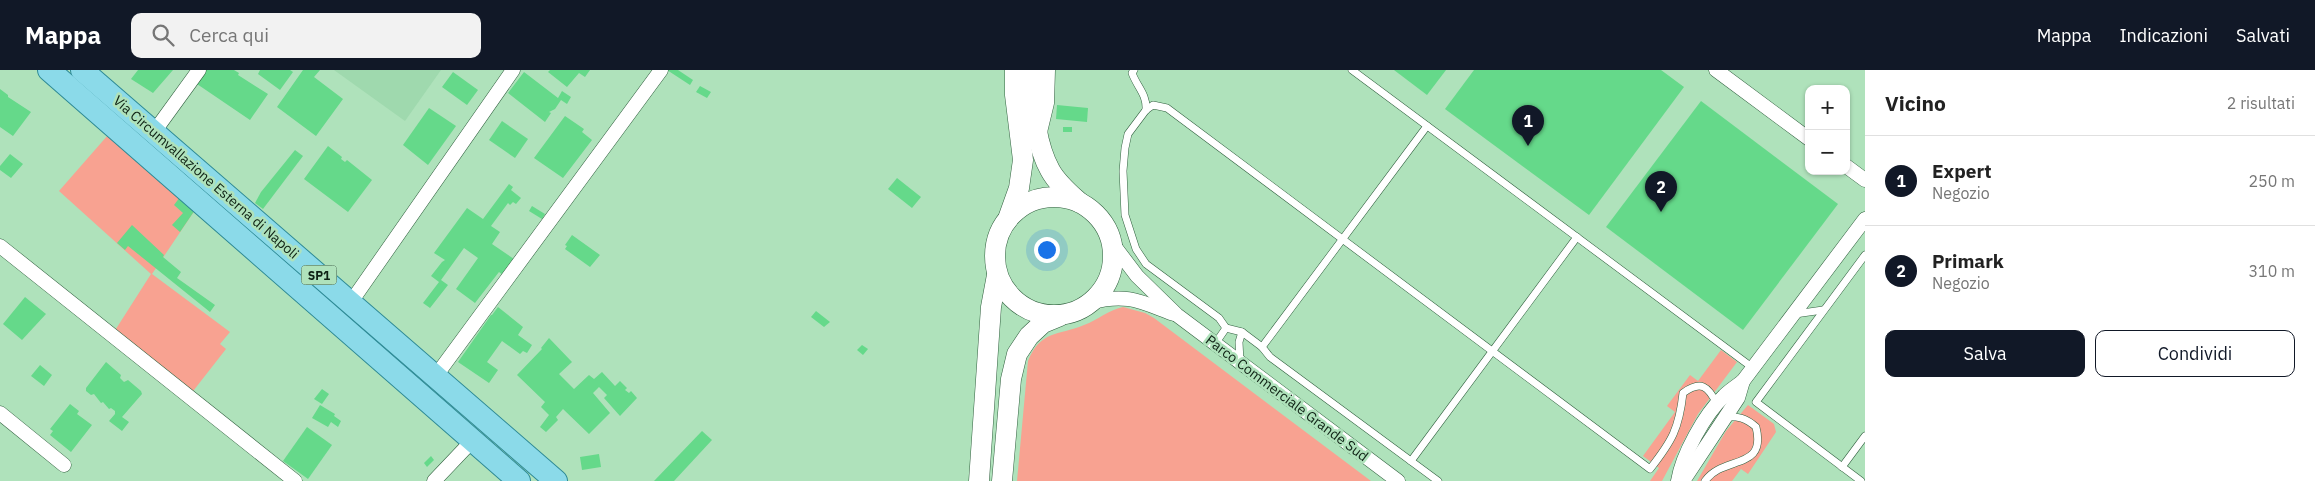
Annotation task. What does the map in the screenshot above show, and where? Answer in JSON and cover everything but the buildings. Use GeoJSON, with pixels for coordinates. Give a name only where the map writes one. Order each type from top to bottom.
{"type":"FeatureCollection","features":[{"type":"Feature","properties":{"kind":"main road","name":"Via Circumvallazione Esterna di Napoli"},"geometry":{"type":"LineString","coordinates":[[49,70],[519,481]]}},
{"type":"Feature","properties":{"kind":"main road","name":"Via Circumvallazione Esterna di Napoli"},"geometry":{"type":"LineString","coordinates":[[82,70],[556,481]]}},
{"type":"Feature","properties":{"kind":"main road"},"geometry":{"type":"LineString","coordinates":[[1015,70],[1015,96],[1023,160],[1019,188],[1009,216],[1001,229],[994,259],[997,275],[1006,292],[1021,306],[1040,314],[1060,316]]}},
{"type":"Feature","properties":{"kind":"main road"},"geometry":{"type":"LineString","coordinates":[[1002,481],[1011,380],[1018,354],[1029,336],[1043,323],[1077,311],[1092,302],[1103,290],[1110,276],[1113,260],[1112,243],[1105,227],[1095,213],[1061,186],[1050,170],[1039,138],[1032,96],[1032,70]]}},
{"type":"Feature","properties":{"kind":"main road"},"geometry":{"type":"LineString","coordinates":[[1009,216],[1024,204],[1043,198],[1062,198],[1081,203]]}},
{"type":"Feature","properties":{"kind":"main road"},"geometry":{"type":"LineString","coordinates":[[979,481],[991,307],[997,275]]}},
{"type":"Feature","properties":{"kind":"street"},"geometry":{"type":"LineString","coordinates":[[154,132],[199,70]]}},
{"type":"Feature","properties":{"kind":"street"},"geometry":{"type":"LineString","coordinates":[[351,302],[513,70]]}},
{"type":"Feature","properties":{"kind":"street"},"geometry":{"type":"LineString","coordinates":[[435,377],[661,70]]}},
{"type":"Feature","properties":{"kind":"street"},"geometry":{"type":"LineString","coordinates":[[1039,138],[1047,103],[1048,70]]}},
{"type":"Feature","properties":{"kind":"street"},"geometry":{"type":"LineString","coordinates":[[1716,70],[1805,135]]}},
{"type":"Feature","properties":{"kind":"street"},"geometry":{"type":"LineString","coordinates":[[1850,169],[1865,180]]}},
{"type":"Feature","properties":{"kind":"street"},"geometry":{"type":"LineString","coordinates":[[1678,481],[1680,469],[1697,435],[1717,404],[1743,381],[1865,221]]}},
{"type":"Feature","properties":{"kind":"street","name":"Parco Commerciale Grande Sud"},"geometry":{"type":"LineString","coordinates":[[1112,243],[1137,276],[1177,315],[1398,481]]}},
{"type":"Feature","properties":{"kind":"street"},"geometry":{"type":"LineString","coordinates":[[0,246],[295,481]]}},
{"type":"Feature","properties":{"kind":"street","name":"Parco Commerciale Grande Sud"},"geometry":{"type":"LineString","coordinates":[[1092,302],[1112,297],[1134,298],[1177,315]]}},
{"type":"Feature","properties":{"kind":"street"},"geometry":{"type":"LineString","coordinates":[[1684,481],[1738,398],[1743,381]]}},
{"type":"Feature","properties":{"kind":"street"},"geometry":{"type":"LineString","coordinates":[[0,412],[64,465]]}},
{"type":"Feature","properties":{"kind":"street"},"geometry":{"type":"LineString","coordinates":[[434,481],[472,441]]}},
{"type":"Feature","properties":{"kind":"lane"},"geometry":{"type":"LineString","coordinates":[[1134,70],[1132,73],[1146,100],[1146,110]]}},
{"type":"Feature","properties":{"kind":"lane"},"geometry":{"type":"LineString","coordinates":[[1352,70],[1753,368]]}},
{"type":"Feature","properties":{"kind":"lane"},"geometry":{"type":"LineString","coordinates":[[1438,481],[1270,357],[1262,346],[1242,332],[1226,328],[1219,318],[1169,282],[1140,257],[1125,215],[1123,171],[1128,134],[1146,110],[1153,105],[1167,108],[1650,469],[1671,441],[1680,421],[1683,393],[1692,386],[1701,385],[1711,392],[1717,404]]}},
{"type":"Feature","properties":{"kind":"lane"},"geometry":{"type":"LineString","coordinates":[[1262,346],[1427,126]]}},
{"type":"Feature","properties":{"kind":"lane"},"geometry":{"type":"LineString","coordinates":[[1411,461],[1577,237]]}},
{"type":"Feature","properties":{"kind":"lane"},"geometry":{"type":"LineString","coordinates":[[1861,481],[1756,402],[1865,255]]}},
{"type":"Feature","properties":{"kind":"lane"},"geometry":{"type":"LineString","coordinates":[[1792,315],[1823,310]]}},
{"type":"Feature","properties":{"kind":"lane"},"geometry":{"type":"LineString","coordinates":[[1215,344],[1226,328]]}},
{"type":"Feature","properties":{"kind":"lane"},"geometry":{"type":"LineString","coordinates":[[1240,363],[1239,342],[1242,332]]}},
{"type":"Feature","properties":{"kind":"lane"},"geometry":{"type":"LineString","coordinates":[[1705,481],[1719,468],[1744,461],[1753,455],[1758,446],[1756,427],[1749,420],[1738,416],[1724,417]]}},
{"type":"Feature","properties":{"kind":"lane"},"geometry":{"type":"LineString","coordinates":[[1842,466],[1865,436]]}},
{"type":"Feature","properties":{"kind":"shaded area"},"geometry":{"type":"Polygon","coordinates":[[[334,70],[441,70],[405,121],[334,70]]]}},
{"type":"Feature","properties":{"kind":"shaded area"},"geometry":{"type":"Polygon","coordinates":[[[108,135],[195,210],[152,274],[230,332],[220,344],[226,349],[190,395],[114,332],[151,274],[59,191],[108,135]]]}},
{"type":"Feature","properties":{"kind":"shaded area"},"geometry":{"type":"Polygon","coordinates":[[[1123,307],[1145,313],[1154,318],[1371,481],[1017,481],[1028,361],[1033,351],[1044,339],[1084,325],[1123,307]]]}},
{"type":"Feature","properties":{"kind":"shaded area"},"geometry":{"type":"Polygon","coordinates":[[[1721,350],[1737,362],[1698,414],[1662,481],[1650,481],[1659,468],[1643,456],[1675,412],[1667,406],[1690,375],[1698,381],[1721,350]]]}},
{"type":"Feature","properties":{"kind":"shaded area"},"geometry":{"type":"Polygon","coordinates":[[[1748,405],[1774,424],[1776,432],[1748,474],[1741,469],[1732,481],[1697,481],[1726,431],[1748,405]]]}},
{"type":"Feature","properties":{"kind":"place","name":"Expert"},"geometry":{"type":"Point","coordinates":[1528,146]}},
{"type":"Feature","properties":{"kind":"place","name":"Primark"},"geometry":{"type":"Point","coordinates":[1661,212]}}]}
